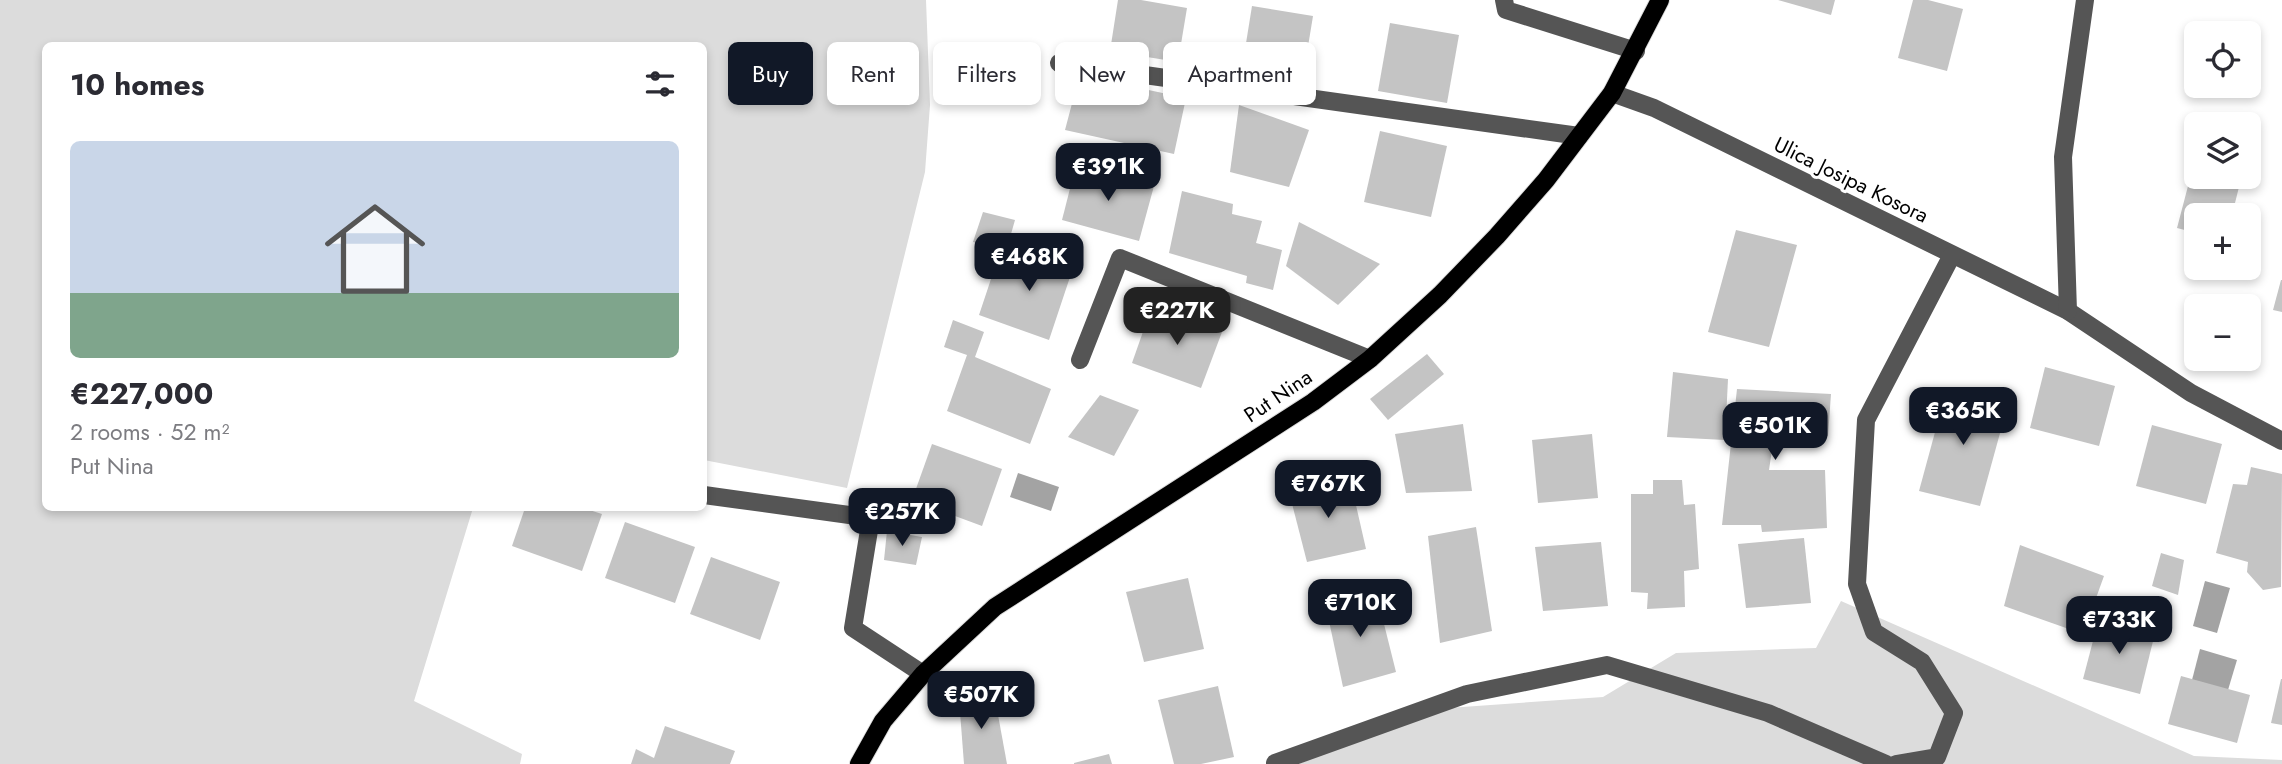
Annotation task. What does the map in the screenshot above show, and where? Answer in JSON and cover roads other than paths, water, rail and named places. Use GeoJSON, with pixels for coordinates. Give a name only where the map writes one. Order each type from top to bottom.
{"type":"FeatureCollection","features":[{"type":"Feature","properties":{"kind":"main road","name":"Put Nina"},"geometry":{"type":"LineString","coordinates":[[859,764],[884,721],[923,674],[995,607],[1313,402],[1370,359],[1440,295],[1546,180],[1612,93],[1660,0]]}},
{"type":"Feature","properties":{"kind":"street"},"geometry":{"type":"LineString","coordinates":[[1504,0],[1506,10],[1636,51]]}},
{"type":"Feature","properties":{"kind":"street"},"geometry":{"type":"LineString","coordinates":[[2068,311],[2063,157],[2085,0]]}},
{"type":"Feature","properties":{"kind":"street"},"geometry":{"type":"LineString","coordinates":[[1149,76],[1579,136]]}},
{"type":"Feature","properties":{"kind":"street","name":"Ulica Josipa Kosora"},"geometry":{"type":"LineString","coordinates":[[1612,93],[1654,108],[2068,311],[2191,393],[2282,441]]}},
{"type":"Feature","properties":{"kind":"street"},"geometry":{"type":"LineString","coordinates":[[1896,764],[1937,757],[1954,713],[1922,662],[1874,632],[1857,584],[1866,420],[1952,255]]}},
{"type":"Feature","properties":{"kind":"street"},"geometry":{"type":"LineString","coordinates":[[1080,360],[1121,258],[1370,359]]}},
{"type":"Feature","properties":{"kind":"street"},"geometry":{"type":"LineString","coordinates":[[707,495],[871,518],[853,628],[923,674]]}},
{"type":"Feature","properties":{"kind":"street"},"geometry":{"type":"LineString","coordinates":[[1275,763],[1467,694],[1607,665],[1768,713],[1886,764]]}}]}
